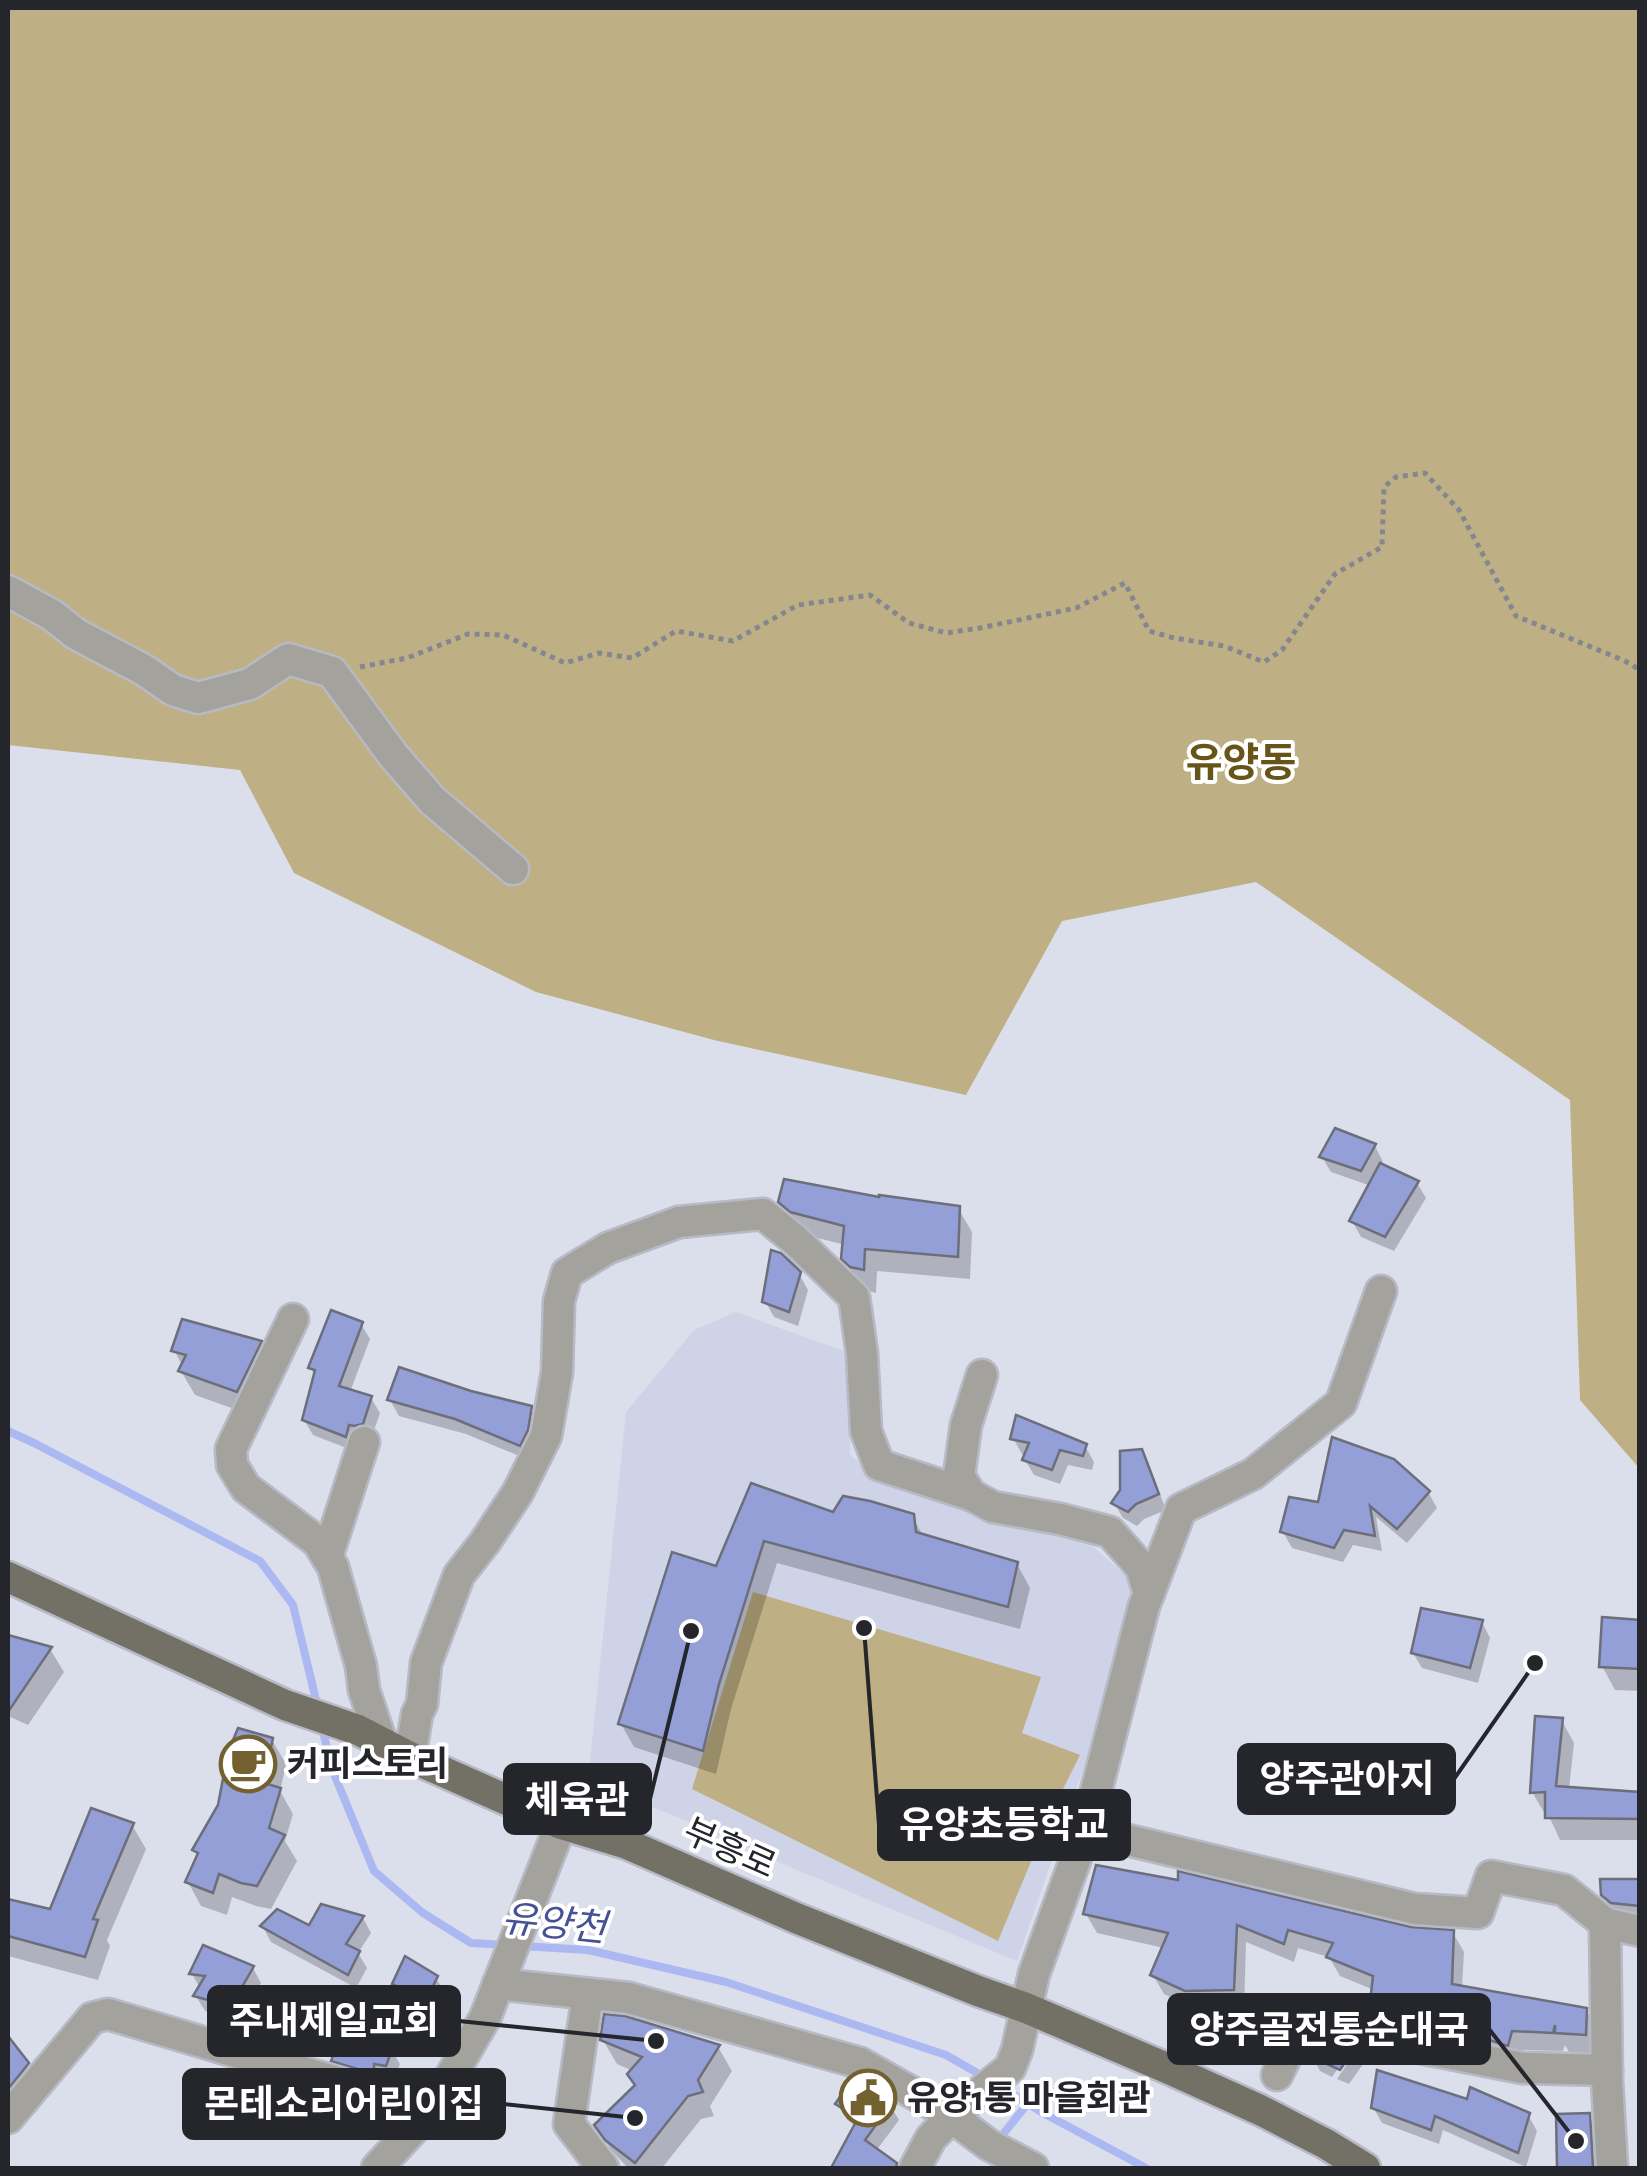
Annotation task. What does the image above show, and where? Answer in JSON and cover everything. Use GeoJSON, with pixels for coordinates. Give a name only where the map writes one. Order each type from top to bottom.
{"type":"FeatureCollection","features":[{"type":"Feature","properties":{"kind":"main road","name":"부흥로"},"geometry":{"type":"LineString","coordinates":[[8,1577],[561,1824],[627,1844],[796,1918],[1026,2008],[1260,2110],[1365,2168]]}},
{"type":"Feature","properties":{"kind":"street"},"geometry":{"type":"LineString","coordinates":[[8,592],[172,690],[198,698],[250,684],[288,660],[332,672],[393,755],[432,800],[513,869]]}},
{"type":"Feature","properties":{"kind":"street"},"geometry":{"type":"LineString","coordinates":[[410,1757],[426,1663],[459,1575],[518,1492],[546,1436],[557,1372],[559,1300],[567,1273],[608,1248],[678,1222],[763,1214],[854,1298],[862,1353],[866,1431],[879,1465],[971,1495],[993,1507],[1110,1532],[1140,1567],[1149,1593]]}},
{"type":"Feature","properties":{"kind":"street"},"geometry":{"type":"LineString","coordinates":[[916,2168],[931,2138],[1010,2068],[1034,1974],[1086,1830],[1149,1593],[1181,1509],[1254,1474],[1341,1403],[1381,1291]]}},
{"type":"Feature","properties":{"kind":"street"},"geometry":{"type":"LineString","coordinates":[[293,1319],[230,1449],[232,1465],[246,1488],[318,1542],[333,1567],[361,1666],[369,1735]]}},
{"type":"Feature","properties":{"kind":"street"},"geometry":{"type":"LineString","coordinates":[[971,1495],[959,1476],[966,1425],[982,1376]]}},
{"type":"Feature","properties":{"kind":"street"},"geometry":{"type":"LineString","coordinates":[[327,1557],[364,1442]]}},
{"type":"Feature","properties":{"kind":"street"},"geometry":{"type":"LineString","coordinates":[[1052,1810],[1086,1830],[1415,1909],[1478,1913],[1491,1876],[1564,1890],[1606,1923],[1640,1931]]}},
{"type":"Feature","properties":{"kind":"street"},"geometry":{"type":"LineString","coordinates":[[377,2168],[431,2110],[485,2018],[561,1824]]}},
{"type":"Feature","properties":{"kind":"street"},"geometry":{"type":"LineString","coordinates":[[1606,1923],[1612,2168]]}},
{"type":"Feature","properties":{"kind":"street"},"geometry":{"type":"LineString","coordinates":[[502,1975],[588,1994],[629,1998],[860,2063],[957,2112],[989,2144],[1033,2168]]}},
{"type":"Feature","properties":{"kind":"street"},"geometry":{"type":"LineString","coordinates":[[588,1994],[568,2124],[603,2168]]}},
{"type":"Feature","properties":{"kind":"street"},"geometry":{"type":"LineString","coordinates":[[8,2118],[92,2018],[108,2014],[431,2110]]}},
{"type":"Feature","properties":{"kind":"street"},"geometry":{"type":"LineString","coordinates":[[1277,2075],[1301,2025],[1323,2020],[1367,2020],[1400,2044],[1523,2068],[1607,2070]]}},
{"type":"Feature","properties":{"kind":"path"},"geometry":{"type":"LineString","coordinates":[[332,672],[407,658],[468,634],[503,635],[565,664],[599,653],[632,658],[676,631],[733,640],[798,605],[870,595],[910,623],[946,633],[1076,608],[1125,583],[1149,631],[1224,646],[1264,662],[1282,650],[1336,574],[1382,547],[1384,487],[1396,477],[1425,473],[1459,510],[1516,616],[1640,670]]}},
{"type":"Feature","properties":{"kind":"shaded area"},"geometry":{"type":"Polygon","coordinates":[[[8,8],[1639,8],[1639,1468],[1580,1400],[1570,1100],[1256,882],[1062,921],[966,1095],[714,1040],[536,992],[294,873],[240,770],[8,745],[8,8]]]}},
{"type":"Feature","properties":{"kind":"shaded area"},"geometry":{"type":"Polygon","coordinates":[[[736,1312],[849,1353],[850,1455],[873,1473],[994,1519],[1089,1543],[1132,1581],[1116,1674],[1017,1961],[588,1781],[626,1412],[694,1330],[736,1312]]]}},
{"type":"Feature","properties":{"kind":"shaded area"},"geometry":{"type":"Polygon","coordinates":[[[753,1592],[1041,1677],[1022,1733],[1080,1755],[1052,1811],[998,1941],[692,1789],[753,1592]]]}},
{"type":"Feature","properties":{"kind":"building"},"geometry":{"type":"Polygon","coordinates":[[[1335,1128],[1376,1144],[1361,1171],[1319,1157],[1335,1128]]]}},
{"type":"Feature","properties":{"kind":"building"},"geometry":{"type":"Polygon","coordinates":[[[1380,1163],[1419,1181],[1385,1237],[1349,1221],[1380,1163]]]}},
{"type":"Feature","properties":{"kind":"building"},"geometry":{"type":"Polygon","coordinates":[[[784,1179],[879,1197],[960,1206],[958,1257],[865,1249],[864,1270],[850,1267],[841,1259],[844,1226],[790,1212],[778,1202],[784,1179]]]}},
{"type":"Feature","properties":{"kind":"building"},"geometry":{"type":"Polygon","coordinates":[[[771,1250],[781,1253],[801,1272],[789,1312],[762,1302],[771,1250]]]}},
{"type":"Feature","properties":{"kind":"building"},"geometry":{"type":"Polygon","coordinates":[[[331,1310],[363,1322],[339,1386],[372,1396],[363,1424],[349,1425],[346,1437],[302,1420],[315,1370],[308,1368],[331,1310]]]}},
{"type":"Feature","properties":{"kind":"building"},"geometry":{"type":"Polygon","coordinates":[[[182,1319],[262,1341],[237,1392],[178,1371],[186,1355],[171,1351],[182,1319]]]}},
{"type":"Feature","properties":{"kind":"building"},"geometry":{"type":"Polygon","coordinates":[[[399,1367],[532,1406],[528,1430],[520,1446],[455,1419],[387,1400],[399,1367]]]}},
{"type":"Feature","properties":{"kind":"building"},"geometry":{"type":"Polygon","coordinates":[[[1016,1415],[1087,1444],[1083,1456],[1060,1450],[1052,1470],[1022,1460],[1029,1443],[1010,1439],[1016,1415]]]}},
{"type":"Feature","properties":{"kind":"building"},"geometry":{"type":"Polygon","coordinates":[[[1332,1437],[1394,1459],[1430,1491],[1397,1529],[1370,1506],[1375,1536],[1344,1530],[1334,1548],[1280,1532],[1289,1497],[1318,1502],[1332,1437]]]}},
{"type":"Feature","properties":{"kind":"building"},"geometry":{"type":"Polygon","coordinates":[[[1142,1449],[1159,1494],[1128,1512],[1111,1503],[1120,1490],[1120,1451],[1142,1449]]]}},
{"type":"Feature","properties":{"kind":"building"},"geometry":{"type":"Polygon","coordinates":[[[751,1483],[833,1512],[843,1496],[914,1514],[916,1532],[1018,1562],[1008,1607],[764,1541],[719,1684],[703,1751],[618,1724],[672,1552],[716,1566],[751,1483]]]}},
{"type":"Feature","properties":{"kind":"building"},"geometry":{"type":"Polygon","coordinates":[[[1421,1608],[1483,1620],[1470,1668],[1411,1653],[1421,1608]]]}},
{"type":"Feature","properties":{"kind":"building"},"geometry":{"type":"Polygon","coordinates":[[[1602,1617],[1640,1620],[1640,1669],[1599,1667],[1602,1617]]]}},
{"type":"Feature","properties":{"kind":"building"},"geometry":{"type":"Polygon","coordinates":[[[8,1635],[52,1647],[8,1712],[8,1635]]]}},
{"type":"Feature","properties":{"kind":"building"},"geometry":{"type":"Polygon","coordinates":[[[1535,1716],[1563,1718],[1556,1786],[1640,1792],[1640,1819],[1545,1818],[1545,1792],[1530,1793],[1535,1716]]]}},
{"type":"Feature","properties":{"kind":"building"},"geometry":{"type":"Polygon","coordinates":[[[238,1728],[273,1738],[264,1783],[281,1788],[269,1828],[285,1835],[257,1886],[219,1874],[213,1893],[185,1882],[198,1853],[192,1850],[218,1805],[228,1752],[238,1728]]]}},
{"type":"Feature","properties":{"kind":"building"},"geometry":{"type":"Polygon","coordinates":[[[91,1808],[134,1823],[93,1919],[98,1920],[85,1957],[8,1936],[8,1899],[50,1909],[91,1808]]]}},
{"type":"Feature","properties":{"kind":"building"},"geometry":{"type":"Polygon","coordinates":[[[1096,1865],[1178,1880],[1178,1871],[1411,1927],[1454,1930],[1452,1984],[1587,2008],[1586,2035],[1555,2033],[1555,2025],[1553,2033],[1512,2031],[1508,2046],[1470,2034],[1472,2019],[1389,2014],[1390,1999],[1383,2009],[1370,2002],[1373,1976],[1326,1957],[1333,1943],[1288,1930],[1284,1944],[1237,1925],[1234,1990],[1185,1991],[1150,1975],[1168,1933],[1083,1914],[1096,1865]]]}},
{"type":"Feature","properties":{"kind":"building"},"geometry":{"type":"Polygon","coordinates":[[[1600,1879],[1640,1879],[1640,1906],[1611,1903],[1601,1895],[1600,1879]]]}},
{"type":"Feature","properties":{"kind":"building"},"geometry":{"type":"Polygon","coordinates":[[[321,1904],[364,1916],[346,1944],[360,1951],[348,1975],[260,1926],[277,1909],[309,1925],[321,1904]]]}},
{"type":"Feature","properties":{"kind":"building"},"geometry":{"type":"Polygon","coordinates":[[[203,1945],[254,1966],[231,2006],[193,1996],[205,1976],[189,1974],[203,1945]]]}},
{"type":"Feature","properties":{"kind":"building"},"geometry":{"type":"Polygon","coordinates":[[[405,1956],[438,1976],[426,2000],[392,1984],[405,1956]]]}},
{"type":"Feature","properties":{"kind":"building"},"geometry":{"type":"Polygon","coordinates":[[[359,2009],[380,2017],[369,2038],[393,2047],[386,2066],[374,2064],[374,2074],[331,2061],[344,2029],[349,2031],[359,2009]]]}},
{"type":"Feature","properties":{"kind":"building"},"geometry":{"type":"Polygon","coordinates":[[[604,2014],[625,2016],[720,2045],[698,2080],[703,2092],[688,2096],[635,2163],[605,2140],[594,2125],[635,2085],[627,2074],[642,2057],[600,2040],[604,2014]]]}},
{"type":"Feature","properties":{"kind":"building"},"geometry":{"type":"Polygon","coordinates":[[[8,2036],[29,2063],[8,2089],[8,2036]]]}},
{"type":"Feature","properties":{"kind":"building"},"geometry":{"type":"Polygon","coordinates":[[[1325,2039],[1361,2040],[1340,2070],[1309,2056],[1325,2039]]]}},
{"type":"Feature","properties":{"kind":"building"},"geometry":{"type":"Polygon","coordinates":[[[1377,2070],[1467,2099],[1470,2087],[1530,2113],[1518,2153],[1435,2116],[1431,2130],[1371,2108],[1377,2070]]]}},
{"type":"Feature","properties":{"kind":"building"},"geometry":{"type":"Polygon","coordinates":[[[852,2080],[892,2103],[865,2140],[897,2163],[896,2168],[831,2168],[858,2118],[835,2104],[852,2080]]]}},
{"type":"Feature","properties":{"kind":"building"},"geometry":{"type":"Polygon","coordinates":[[[1590,2113],[1593,2168],[1557,2168],[1556,2114],[1590,2113]]]}},
{"type":"Feature","properties":{"kind":"waterway","name":"유양천"},"geometry":{"type":"LineString","coordinates":[[8,1431],[260,1561],[293,1605],[318,1708]]}},
{"type":"Feature","properties":{"kind":"waterway","name":"유양천"},"geometry":{"type":"LineString","coordinates":[[322,1727],[332,1769],[374,1871],[423,1913],[471,1943],[508,1945]]}},
{"type":"Feature","properties":{"kind":"waterway","name":"유양천"},"geometry":{"type":"LineString","coordinates":[[521,1946],[588,1950],[726,1982],[946,2055],[986,2078]]}},
{"type":"Feature","properties":{"kind":"waterway","name":"유양천"},"geometry":{"type":"LineString","coordinates":[[998,2085],[1146,2168]]}},
{"type":"Feature","properties":{"kind":"waterway"},"geometry":{"type":"LineString","coordinates":[[1000,2138],[1028,2103]]}},
{"type":"Feature","properties":{"kind":"place","name":"유양초등학교"},"geometry":{"type":"Point","coordinates":[864,1628]}},
{"type":"Feature","properties":{"kind":"place","name":"체육관"},"geometry":{"type":"Point","coordinates":[691,1631]}},
{"type":"Feature","properties":{"kind":"place","name":"양주관아지"},"geometry":{"type":"Point","coordinates":[1535,1663]}},
{"type":"Feature","properties":{"kind":"place","name":"커피스토리"},"geometry":{"type":"Point","coordinates":[248,1764]}},
{"type":"Feature","properties":{"kind":"place","name":"주내제일교회"},"geometry":{"type":"Point","coordinates":[656,2041]}},
{"type":"Feature","properties":{"kind":"place","name":"유양1통 마을회관"},"geometry":{"type":"Point","coordinates":[868,2098]}},
{"type":"Feature","properties":{"kind":"place","name":"몬테소리어린이집"},"geometry":{"type":"Point","coordinates":[635,2118]}},
{"type":"Feature","properties":{"kind":"place","name":"양주골전통순대국"},"geometry":{"type":"Point","coordinates":[1576,2141]}},
{"type":"Feature","properties":{"kind":"district","name":"유양동"},"geometry":{"type":"Point","coordinates":[1241,762]}}]}
